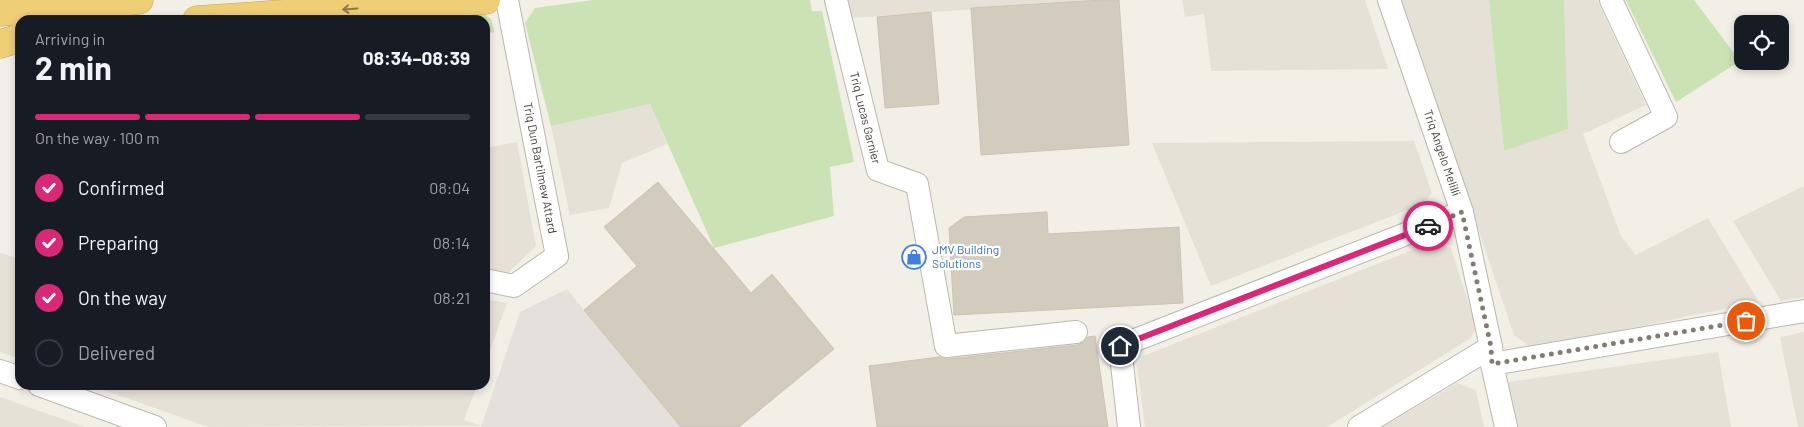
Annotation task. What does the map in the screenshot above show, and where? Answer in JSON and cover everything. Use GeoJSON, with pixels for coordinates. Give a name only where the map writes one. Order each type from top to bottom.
{"type":"FeatureCollection","features":[{"type":"Feature","properties":{"kind":"highway"},"geometry":{"type":"LineString","coordinates":[[7,14],[139,0]]}},
{"type":"Feature","properties":{"kind":"highway"},"geometry":{"type":"LineString","coordinates":[[269,15],[486,0]]}},
{"type":"Feature","properties":{"kind":"highway"},"geometry":{"type":"LineString","coordinates":[[0,44],[15,40]]}},
{"type":"Feature","properties":{"kind":"street","name":"Triq Dun Bartilmew Attard"},"geometry":{"type":"LineString","coordinates":[[490,281],[514,286],[557,256],[507,0]]}},
{"type":"Feature","properties":{"kind":"street","name":"Triq Lucas Garnier"},"geometry":{"type":"LineString","coordinates":[[836,0],[878,170],[917,184],[946,346],[1076,332]]}},
{"type":"Feature","properties":{"kind":"street","name":"Triq Angelo Melilli"},"geometry":{"type":"LineString","coordinates":[[1389,0],[1462,212],[1506,427]]}},
{"type":"Feature","properties":{"kind":"street"},"geometry":{"type":"LineString","coordinates":[[1611,0],[1666,118],[1620,142]]}},
{"type":"Feature","properties":{"kind":"street"},"geometry":{"type":"LineString","coordinates":[[1129,427],[1120,346],[1462,212]]}},
{"type":"Feature","properties":{"kind":"street"},"geometry":{"type":"LineString","coordinates":[[1360,427],[1491,356],[1804,311]]}},
{"type":"Feature","properties":{"kind":"street"},"geometry":{"type":"LineString","coordinates":[[0,371],[15,376]]}},
{"type":"Feature","properties":{"kind":"street"},"geometry":{"type":"LineString","coordinates":[[53,390],[155,427]]}},
{"type":"Feature","properties":{"kind":"shaded area"},"geometry":{"type":"Polygon","coordinates":[[[847,0],[1103,0],[851,18],[847,0]]]}},
{"type":"Feature","properties":{"kind":"shaded area"},"geometry":{"type":"Polygon","coordinates":[[[1182,0],[1365,0],[1388,69],[1211,71],[1204,14],[1185,17],[1182,0]]]}},
{"type":"Feature","properties":{"kind":"shaded area"},"geometry":{"type":"Polygon","coordinates":[[[1401,0],[1489,0],[1504,151],[1568,129],[1564,0],[1597,0],[1646,105],[1583,134],[1621,236],[1636,255],[1708,218],[1759,302],[1532,348],[1514,335],[1401,0]]]}},
{"type":"Feature","properties":{"kind":"shaded area"},"geometry":{"type":"Polygon","coordinates":[[[650,104],[667,144],[622,163],[609,208],[570,215],[551,126],[650,104]]]}},
{"type":"Feature","properties":{"kind":"shaded area"},"geometry":{"type":"Polygon","coordinates":[[[1414,141],[1432,193],[1423,204],[1211,286],[1152,143],[1414,141]]]}},
{"type":"Feature","properties":{"kind":"shaded area"},"geometry":{"type":"Polygon","coordinates":[[[517,142],[536,246],[507,274],[490,269],[490,147],[517,142]]]}},
{"type":"Feature","properties":{"kind":"shaded area"},"geometry":{"type":"Polygon","coordinates":[[[1804,186],[1804,297],[1781,301],[1733,221],[1804,186]]]}},
{"type":"Feature","properties":{"kind":"shaded area"},"geometry":{"type":"Polygon","coordinates":[[[1433,242],[1451,248],[1476,327],[1471,338],[1327,427],[1145,427],[1137,366],[1143,356],[1433,242]]]}},
{"type":"Feature","properties":{"kind":"shaded area"},"geometry":{"type":"Polygon","coordinates":[[[0,253],[15,258],[15,357],[0,352],[0,253]]]}},
{"type":"Feature","properties":{"kind":"shaded area"},"geometry":{"type":"Polygon","coordinates":[[[567,289],[681,427],[481,427],[520,312],[567,289]]]}},
{"type":"Feature","properties":{"kind":"shaded area"},"geometry":{"type":"Polygon","coordinates":[[[490,300],[507,303],[490,350],[490,300]]]}},
{"type":"Feature","properties":{"kind":"shaded area"},"geometry":{"type":"Polygon","coordinates":[[[1804,332],[1804,427],[1798,427],[1780,337],[1804,332]]]}},
{"type":"Feature","properties":{"kind":"shaded area"},"geometry":{"type":"Polygon","coordinates":[[[1718,352],[1731,427],[1514,427],[1505,391],[1509,382],[1718,352]]]}},
{"type":"Feature","properties":{"kind":"shaded area"},"geometry":{"type":"Polygon","coordinates":[[[1457,383],[1476,390],[1484,427],[1383,427],[1457,383]]]}},
{"type":"Feature","properties":{"kind":"shaded area"},"geometry":{"type":"Polygon","coordinates":[[[104,390],[475,390],[464,420],[481,426],[208,427],[104,390]]]}},
{"type":"Feature","properties":{"kind":"shaded area"},"geometry":{"type":"Polygon","coordinates":[[[0,397],[85,427],[0,427],[0,397]]]}},
{"type":"Feature","properties":{"kind":"green space"},"geometry":{"type":"Polygon","coordinates":[[[593,0],[810,0],[812,11],[822,11],[854,162],[830,167],[834,216],[714,248],[650,104],[551,126],[525,23],[535,8],[593,0]]]}},
{"type":"Feature","properties":{"kind":"green space"},"geometry":{"type":"Polygon","coordinates":[[[1489,0],[1564,0],[1568,129],[1504,151],[1489,0]]]}},
{"type":"Feature","properties":{"kind":"green space"},"geometry":{"type":"Polygon","coordinates":[[[1626,0],[1694,0],[1734,53],[1734,65],[1676,102],[1626,0]]]}},
{"type":"Feature","properties":{"kind":"green space"},"geometry":{"type":"Polygon","coordinates":[[[478,10],[485,15],[422,15],[478,10]]]}},
{"type":"Feature","properties":{"kind":"green space"},"geometry":{"type":"Polygon","coordinates":[[[490,18],[491,19],[494,32],[490,33],[490,18]]]}},
{"type":"Feature","properties":{"kind":"building"},"geometry":{"type":"Polygon","coordinates":[[[1119,0],[1129,145],[981,155],[971,8],[1119,0]]]}},
{"type":"Feature","properties":{"kind":"building"},"geometry":{"type":"Polygon","coordinates":[[[931,12],[939,104],[885,108],[877,17],[931,12]]]}},
{"type":"Feature","properties":{"kind":"building"},"geometry":{"type":"Polygon","coordinates":[[[658,182],[751,293],[772,274],[834,349],[739,427],[681,427],[584,310],[637,266],[604,227],[658,182]]]}},
{"type":"Feature","properties":{"kind":"building"},"geometry":{"type":"Polygon","coordinates":[[[1047,212],[1048,234],[1179,227],[1183,303],[954,315],[949,228],[964,217],[1047,212]]]}},
{"type":"Feature","properties":{"kind":"building"},"geometry":{"type":"Polygon","coordinates":[[[1095,336],[1108,427],[877,427],[869,366],[939,357],[947,359],[1077,345],[1084,342],[1088,337],[1095,336]]]}},
{"type":"Feature","properties":{"kind":"way so far"},"geometry":{"type":"LineString","coordinates":[[1428,226],[1462,212],[1491,347],[1492,364],[1746,321]]}},
{"type":"Feature","properties":{"kind":"place","name":"JMV Building Solutions"},"geometry":{"type":"Point","coordinates":[914,257]}},
{"type":"Feature","properties":{"kind":"route"},"geometry":{"type":"LineString","coordinates":[[1120,346],[1428,226]]}}]}
